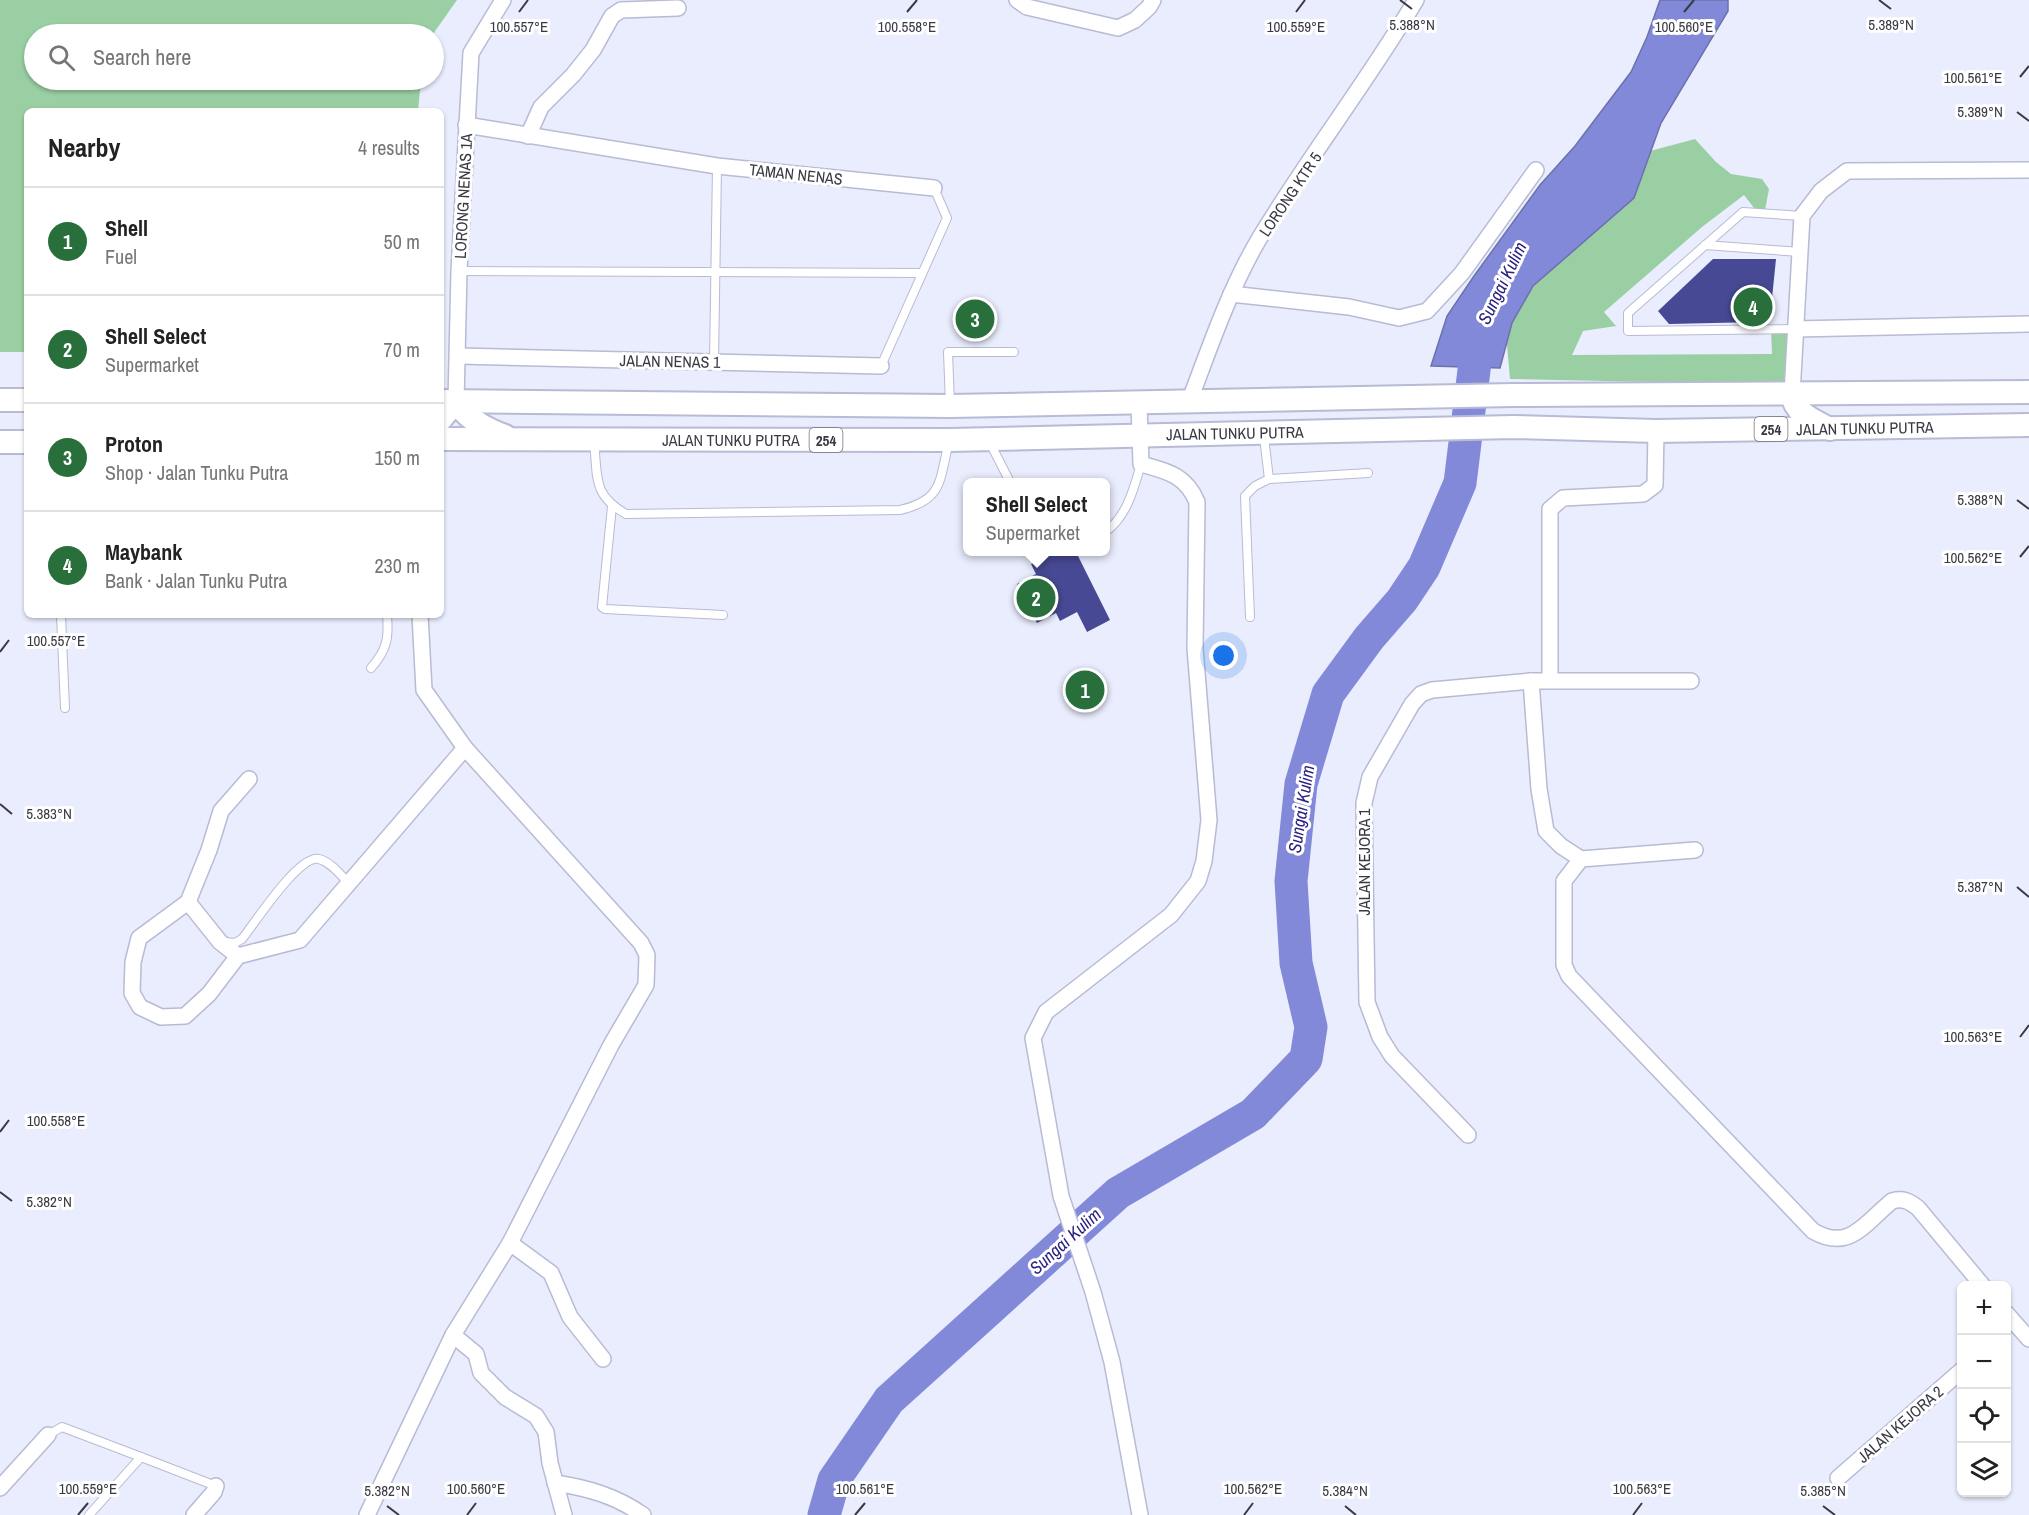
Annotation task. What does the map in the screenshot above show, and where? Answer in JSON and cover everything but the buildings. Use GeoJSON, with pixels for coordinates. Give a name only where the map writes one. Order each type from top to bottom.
{"type":"FeatureCollection","features":[{"type":"Feature","properties":{"kind":"main road","name":"JALAN TUNKU PUTRA"},"geometry":{"type":"LineString","coordinates":[[449,401],[950,406],[1513,395],[2029,392]]}},
{"type":"Feature","properties":{"kind":"main road"},"geometry":{"type":"LineString","coordinates":[[1792,393],[1797,408],[1831,429]]}},
{"type":"Feature","properties":{"kind":"main road"},"geometry":{"type":"LineString","coordinates":[[1737,394],[1758,408],[1761,414],[1760,429]]}},
{"type":"Feature","properties":{"kind":"main road"},"geometry":{"type":"LineString","coordinates":[[0,400],[24,400]]}},
{"type":"Feature","properties":{"kind":"main road"},"geometry":{"type":"LineString","coordinates":[[449,401],[460,407],[479,424],[513,439]]}},
{"type":"Feature","properties":{"kind":"main road","name":"JALAN TUNKU PUTRA"},"geometry":{"type":"LineString","coordinates":[[444,439],[988,440],[1513,427],[1656,430],[2029,425]]}},
{"type":"Feature","properties":{"kind":"main road"},"geometry":{"type":"LineString","coordinates":[[0,442],[24,442]]}},
{"type":"Feature","properties":{"kind":"street","name":"LORONG NENAS 1A"},"geometry":{"type":"LineString","coordinates":[[449,401],[459,356],[459,271],[471,53],[503,0]]}},
{"type":"Feature","properties":{"kind":"street"},"geometry":{"type":"LineString","coordinates":[[1017,0],[1026,7],[1118,28],[1135,20],[1153,0]]}},
{"type":"Feature","properties":{"kind":"street","name":"LORONG KTR 5"},"geometry":{"type":"LineString","coordinates":[[1189,402],[1231,294],[1259,240],[1359,91],[1416,0]]}},
{"type":"Feature","properties":{"kind":"street"},"geometry":{"type":"LineString","coordinates":[[528,136],[542,107],[593,50],[612,16],[621,10],[678,8]]}},
{"type":"Feature","properties":{"kind":"street","name":"TAMAN NENAS"},"geometry":{"type":"LineString","coordinates":[[466,125],[717,166],[934,188]]}},
{"type":"Feature","properties":{"kind":"street"},"geometry":{"type":"LineString","coordinates":[[1231,294],[1349,307],[1399,318],[1427,311],[1462,273],[1536,170]]}},
{"type":"Feature","properties":{"kind":"street"},"geometry":{"type":"LineString","coordinates":[[1792,393],[1802,216],[1827,185],[1847,171],[2029,170]]}},
{"type":"Feature","properties":{"kind":"street"},"geometry":{"type":"LineString","coordinates":[[1795,329],[2029,324]]}},
{"type":"Feature","properties":{"kind":"street","name":"JALAN NENAS 1"},"geometry":{"type":"LineString","coordinates":[[459,356],[881,366]]}},
{"type":"Feature","properties":{"kind":"street"},"geometry":{"type":"LineString","coordinates":[[1139,404],[1141,464],[1167,471],[1190,485],[1197,502],[1196,648],[1209,820],[1204,861],[1198,881],[1171,915],[1046,1012],[1033,1038],[1061,1196],[1093,1292],[1112,1362],[1140,1515]]}},
{"type":"Feature","properties":{"kind":"street"},"geometry":{"type":"LineString","coordinates":[[1550,681],[1550,509],[1563,498],[1643,494],[1651,489],[1655,485],[1656,430]]}},
{"type":"Feature","properties":{"kind":"street"},"geometry":{"type":"LineString","coordinates":[[367,1515],[453,1335],[510,1243],[611,1045],[646,985],[647,955],[641,943],[465,748],[424,690],[420,618]]}},
{"type":"Feature","properties":{"kind":"street"},"geometry":{"type":"LineString","coordinates":[[1531,681],[1539,789],[1546,831],[1561,846],[1581,860]]}},
{"type":"Feature","properties":{"kind":"street","name":"JALAN KEJORA 1"},"geometry":{"type":"LineString","coordinates":[[1468,1135],[1392,1056],[1371,1019],[1367,1002],[1365,964],[1364,803],[1370,777],[1412,704],[1421,694],[1448,687],[1531,681],[1691,681]]}},
{"type":"Feature","properties":{"kind":"street"},"geometry":{"type":"LineString","coordinates":[[249,780],[221,811],[209,850],[188,902],[140,938],[133,963],[132,993],[140,1007],[161,1017],[185,1016],[209,994],[238,957],[300,940],[465,748]]}},
{"type":"Feature","properties":{"kind":"street"},"geometry":{"type":"LineString","coordinates":[[1695,850],[1589,857],[1581,860],[1564,881],[1564,965],[1572,980],[1814,1231],[1827,1239],[1838,1241],[1847,1238],[1892,1201],[1900,1199],[1918,1208],[1979,1281]]}},
{"type":"Feature","properties":{"kind":"street"},"geometry":{"type":"LineString","coordinates":[[188,902],[220,942],[238,957]]}},
{"type":"Feature","properties":{"kind":"street"},"geometry":{"type":"LineString","coordinates":[[510,1243],[551,1272],[570,1317],[603,1359]]}},
{"type":"Feature","properties":{"kind":"street"},"geometry":{"type":"LineString","coordinates":[[2011,1324],[2029,1339]]}},
{"type":"Feature","properties":{"kind":"street"},"geometry":{"type":"LineString","coordinates":[[453,1335],[476,1354],[481,1373],[505,1397],[536,1416],[546,1432],[555,1483],[564,1515]]}},
{"type":"Feature","properties":{"kind":"street","name":"JALAN KEJORA 2"},"geometry":{"type":"LineString","coordinates":[[1838,1478],[1957,1374]]}},
{"type":"Feature","properties":{"kind":"street"},"geometry":{"type":"LineString","coordinates":[[0,1488],[48,1435]]}},
{"type":"Feature","properties":{"kind":"street"},"geometry":{"type":"LineString","coordinates":[[555,1483],[590,1489],[627,1504],[643,1515]]}},
{"type":"Feature","properties":{"kind":"street"},"geometry":{"type":"LineString","coordinates":[[194,1515],[214,1492],[216,1486]]}},
{"type":"Feature","properties":{"kind":"lane"},"geometry":{"type":"LineString","coordinates":[[714,363],[717,166]]}},
{"type":"Feature","properties":{"kind":"lane","name":"TAMAN NENAS"},"geometry":{"type":"LineString","coordinates":[[881,366],[947,218],[934,188]]}},
{"type":"Feature","properties":{"kind":"lane"},"geometry":{"type":"LineString","coordinates":[[1795,329],[1628,331],[1628,313],[1743,212],[1802,216]]}},
{"type":"Feature","properties":{"kind":"lane"},"geometry":{"type":"LineString","coordinates":[[1705,245],[1800,252]]}},
{"type":"Feature","properties":{"kind":"lane"},"geometry":{"type":"LineString","coordinates":[[459,271],[921,273]]}},
{"type":"Feature","properties":{"kind":"lane"},"geometry":{"type":"LineString","coordinates":[[950,406],[948,352],[1014,352]]}},
{"type":"Feature","properties":{"kind":"lane"},"geometry":{"type":"LineString","coordinates":[[1263,432],[1269,479]]}},
{"type":"Feature","properties":{"kind":"lane"},"geometry":{"type":"LineString","coordinates":[[594,439],[599,492],[612,506],[626,514],[900,510],[922,504],[936,491],[950,440]]}},
{"type":"Feature","properties":{"kind":"lane"},"geometry":{"type":"LineString","coordinates":[[988,440],[1007,478]]}},
{"type":"Feature","properties":{"kind":"lane"},"geometry":{"type":"LineString","coordinates":[[1110,527],[1120,517],[1129,500],[1141,464]]}},
{"type":"Feature","properties":{"kind":"lane"},"geometry":{"type":"LineString","coordinates":[[1250,617],[1245,496],[1255,486],[1269,479],[1368,473]]}},
{"type":"Feature","properties":{"kind":"lane"},"geometry":{"type":"LineString","coordinates":[[612,506],[602,607],[723,615]]}},
{"type":"Feature","properties":{"kind":"lane"},"geometry":{"type":"LineString","coordinates":[[61,618],[65,708]]}},
{"type":"Feature","properties":{"kind":"lane"},"geometry":{"type":"LineString","coordinates":[[371,668],[384,654],[389,637],[387,618]]}},
{"type":"Feature","properties":{"kind":"lane"},"geometry":{"type":"LineString","coordinates":[[220,942],[235,943],[242,939],[285,883],[306,860],[318,858],[329,864],[349,883]]}},
{"type":"Feature","properties":{"kind":"lane"},"geometry":{"type":"LineString","coordinates":[[48,1435],[62,1426],[216,1486]]}},
{"type":"Feature","properties":{"kind":"lane"},"geometry":{"type":"LineString","coordinates":[[89,1515],[141,1457]]}},
{"type":"Feature","properties":{"kind":"green space"},"geometry":{"type":"Polygon","coordinates":[[[0,0],[457,0],[440,24],[24,24],[24,90],[420,90],[418,108],[24,108],[24,352],[0,352],[0,0]]]}},
{"type":"Feature","properties":{"kind":"green space"},"geometry":{"type":"Polygon","coordinates":[[[1695,139],[1716,162],[1731,174],[1762,179],[1769,189],[1765,210],[1754,208],[1744,195],[1702,227],[1604,312],[1616,326],[1583,331],[1572,355],[1772,354],[1771,329],[1795,329],[1791,385],[1510,379],[1506,334],[1514,312],[1532,288],[1650,151],[1695,139]]]}},
{"type":"Feature","properties":{"kind":"water"},"geometry":{"type":"Polygon","coordinates":[[[1660,0],[1728,0],[1728,11],[1661,123],[1634,198],[1533,286],[1512,323],[1500,368],[1431,366],[1447,316],[1474,276],[1540,185],[1575,146],[1631,72],[1660,0]]]}},
{"type":"Feature","properties":{"kind":"waterway","name":"Sungai Kulim"},"geometry":{"type":"LineString","coordinates":[[824,1515],[834,1480],[889,1400],[1118,1193],[1253,1114],[1306,1059],[1311,1027],[1296,963],[1291,881],[1301,784],[1328,694],[1369,638],[1402,600],[1424,567],[1460,483],[1480,322]]}},
{"type":"Feature","properties":{"kind":"place","name":"Maybank"},"geometry":{"type":"Point","coordinates":[1753,307]}},
{"type":"Feature","properties":{"kind":"place","name":"Proton"},"geometry":{"type":"Point","coordinates":[975,319]}},
{"type":"Feature","properties":{"kind":"place","name":"Shell Select"},"geometry":{"type":"Point","coordinates":[1036,598]}},
{"type":"Feature","properties":{"kind":"place","name":"Shell"},"geometry":{"type":"Point","coordinates":[1085,690]}}]}
